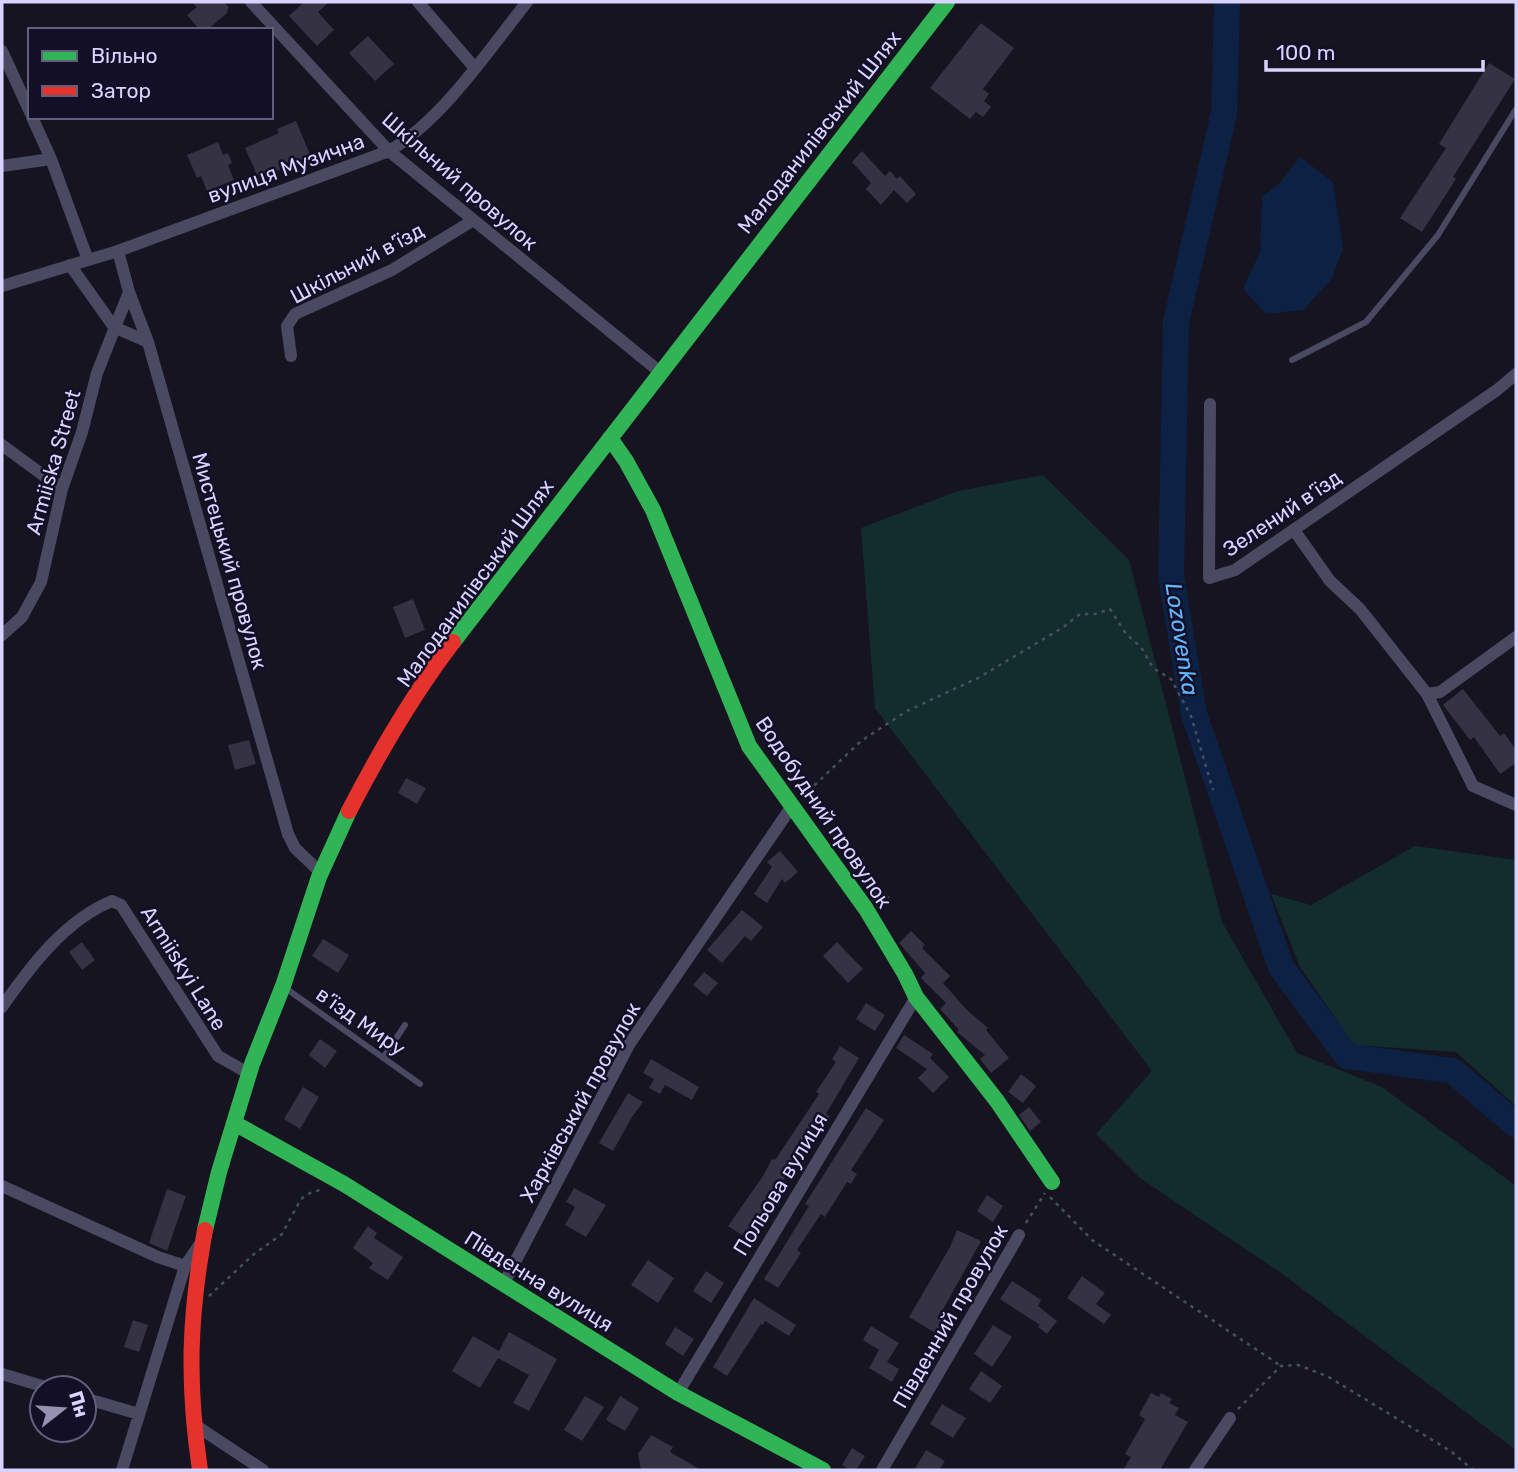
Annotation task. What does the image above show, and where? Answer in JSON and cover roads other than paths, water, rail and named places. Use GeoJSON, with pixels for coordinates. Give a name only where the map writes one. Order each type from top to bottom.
{"type":"FeatureCollection","features":[{"type":"Feature","properties":{"kind":"main road","name":"Малоданилівський Шлях"},"geometry":{"type":"LineString","coordinates":[[202,1470],[194,1442],[190,1375],[192,1303],[200,1244],[248,1073],[282,986],[308,903],[335,840],[365,782],[435,666],[947,2]]}},
{"type":"Feature","properties":{"kind":"main road","name":"Водобудний провулок"},"geometry":{"type":"LineString","coordinates":[[610,438],[653,510],[749,746],[866,909],[916,997],[997,1101],[1049,1187]]}},
{"type":"Feature","properties":{"kind":"main road","name":"Південна вулиця"},"geometry":{"type":"LineString","coordinates":[[234,1124],[344,1184],[678,1393],[823,1470]]}},
{"type":"Feature","properties":{"kind":"street","name":"Шкільний провулок"},"geometry":{"type":"LineString","coordinates":[[251,2],[389,151],[660,372]]}},
{"type":"Feature","properties":{"kind":"street"},"geometry":{"type":"LineString","coordinates":[[418,2],[474,67]]}},
{"type":"Feature","properties":{"kind":"street","name":"вулиця Музична"},"geometry":{"type":"LineString","coordinates":[[2,286],[118,251],[389,151],[410,138],[430,120],[527,2]]}},
{"type":"Feature","properties":{"kind":"street"},"geometry":{"type":"LineString","coordinates":[[2,51],[28,107]]}},
{"type":"Feature","properties":{"kind":"street"},"geometry":{"type":"LineString","coordinates":[[33,119],[51,159],[88,260]]}},
{"type":"Feature","properties":{"kind":"street"},"geometry":{"type":"LineString","coordinates":[[2,166],[51,159]]}},
{"type":"Feature","properties":{"kind":"street","name":"Шкільний в’їзд"},"geometry":{"type":"LineString","coordinates":[[290,356],[287,326],[295,314],[392,270],[472,221]]}},
{"type":"Feature","properties":{"kind":"street","name":"Мистецький провулок"},"geometry":{"type":"LineString","coordinates":[[118,251],[129,292],[148,342],[288,834],[295,848],[321,873]]}},
{"type":"Feature","properties":{"kind":"street"},"geometry":{"type":"LineString","coordinates":[[69,265],[114,327],[148,342]]}},
{"type":"Feature","properties":{"kind":"street","name":"Armiiska Street"},"geometry":{"type":"LineString","coordinates":[[2,635],[22,617],[41,582],[62,489],[114,327],[129,292]]}},
{"type":"Feature","properties":{"kind":"street","name":"Зелений в’їзд"},"geometry":{"type":"LineString","coordinates":[[1210,404],[1209,578],[1235,570],[1497,390],[1516,374]]}},
{"type":"Feature","properties":{"kind":"street"},"geometry":{"type":"LineString","coordinates":[[2,445],[62,489]]}},
{"type":"Feature","properties":{"kind":"street"},"geometry":{"type":"LineString","coordinates":[[1294,530],[1330,581],[1360,609],[1427,694],[1473,786],[1516,805]]}},
{"type":"Feature","properties":{"kind":"street"},"geometry":{"type":"LineString","coordinates":[[1427,694],[1440,692],[1516,637]]}},
{"type":"Feature","properties":{"kind":"street","name":"Харківський провулок"},"geometry":{"type":"LineString","coordinates":[[504,1283],[630,1043],[792,806]]}},
{"type":"Feature","properties":{"kind":"street","name":"Armiiskyi Lane"},"geometry":{"type":"LineString","coordinates":[[2,1007],[48,948],[77,921],[98,906],[111,901],[121,905],[218,1056],[248,1073]]}},
{"type":"Feature","properties":{"kind":"street","name":"Польова вулиця"},"geometry":{"type":"LineString","coordinates":[[678,1393],[916,997]]}},
{"type":"Feature","properties":{"kind":"street"},"geometry":{"type":"LineString","coordinates":[[2,1186],[158,1257],[185,1266]]}},
{"type":"Feature","properties":{"kind":"street","name":"Південний провулок"},"geometry":{"type":"LineString","coordinates":[[882,1470],[1018,1235]]}},
{"type":"Feature","properties":{"kind":"street"},"geometry":{"type":"LineString","coordinates":[[122,1470],[185,1266],[200,1244]]}},
{"type":"Feature","properties":{"kind":"street"},"geometry":{"type":"LineString","coordinates":[[2,1374],[28,1382]]}},
{"type":"Feature","properties":{"kind":"street"},"geometry":{"type":"LineString","coordinates":[[98,1402],[139,1414]]}},
{"type":"Feature","properties":{"kind":"street"},"geometry":{"type":"LineString","coordinates":[[1195,1470],[1230,1418]]}},
{"type":"Feature","properties":{"kind":"street"},"geometry":{"type":"LineString","coordinates":[[192,1423],[263,1470]]}},
{"type":"Feature","properties":{"kind":"lane"},"geometry":{"type":"LineString","coordinates":[[1292,360],[1366,322],[1438,235],[1516,109]]}},
{"type":"Feature","properties":{"kind":"lane","name":"в’їзд Миру"},"geometry":{"type":"LineString","coordinates":[[282,986],[420,1084]]}},
{"type":"Feature","properties":{"kind":"lane"},"geometry":{"type":"LineString","coordinates":[[383,1058],[405,1025]]}},
{"type":"Feature","properties":{"kind":"water"},"geometry":{"type":"Polygon","coordinates":[[[1300,157],[1333,182],[1343,249],[1331,280],[1303,310],[1266,314],[1243,289],[1260,252],[1262,197],[1280,183],[1300,157]]]}},
{"type":"Feature","properties":{"kind":"waterway","name":"Lozovenka"},"geometry":{"type":"LineString","coordinates":[[1227,2],[1224,113],[1176,322],[1171,576],[1194,714],[1281,967],[1347,1056],[1453,1071],[1516,1125]]}}]}
